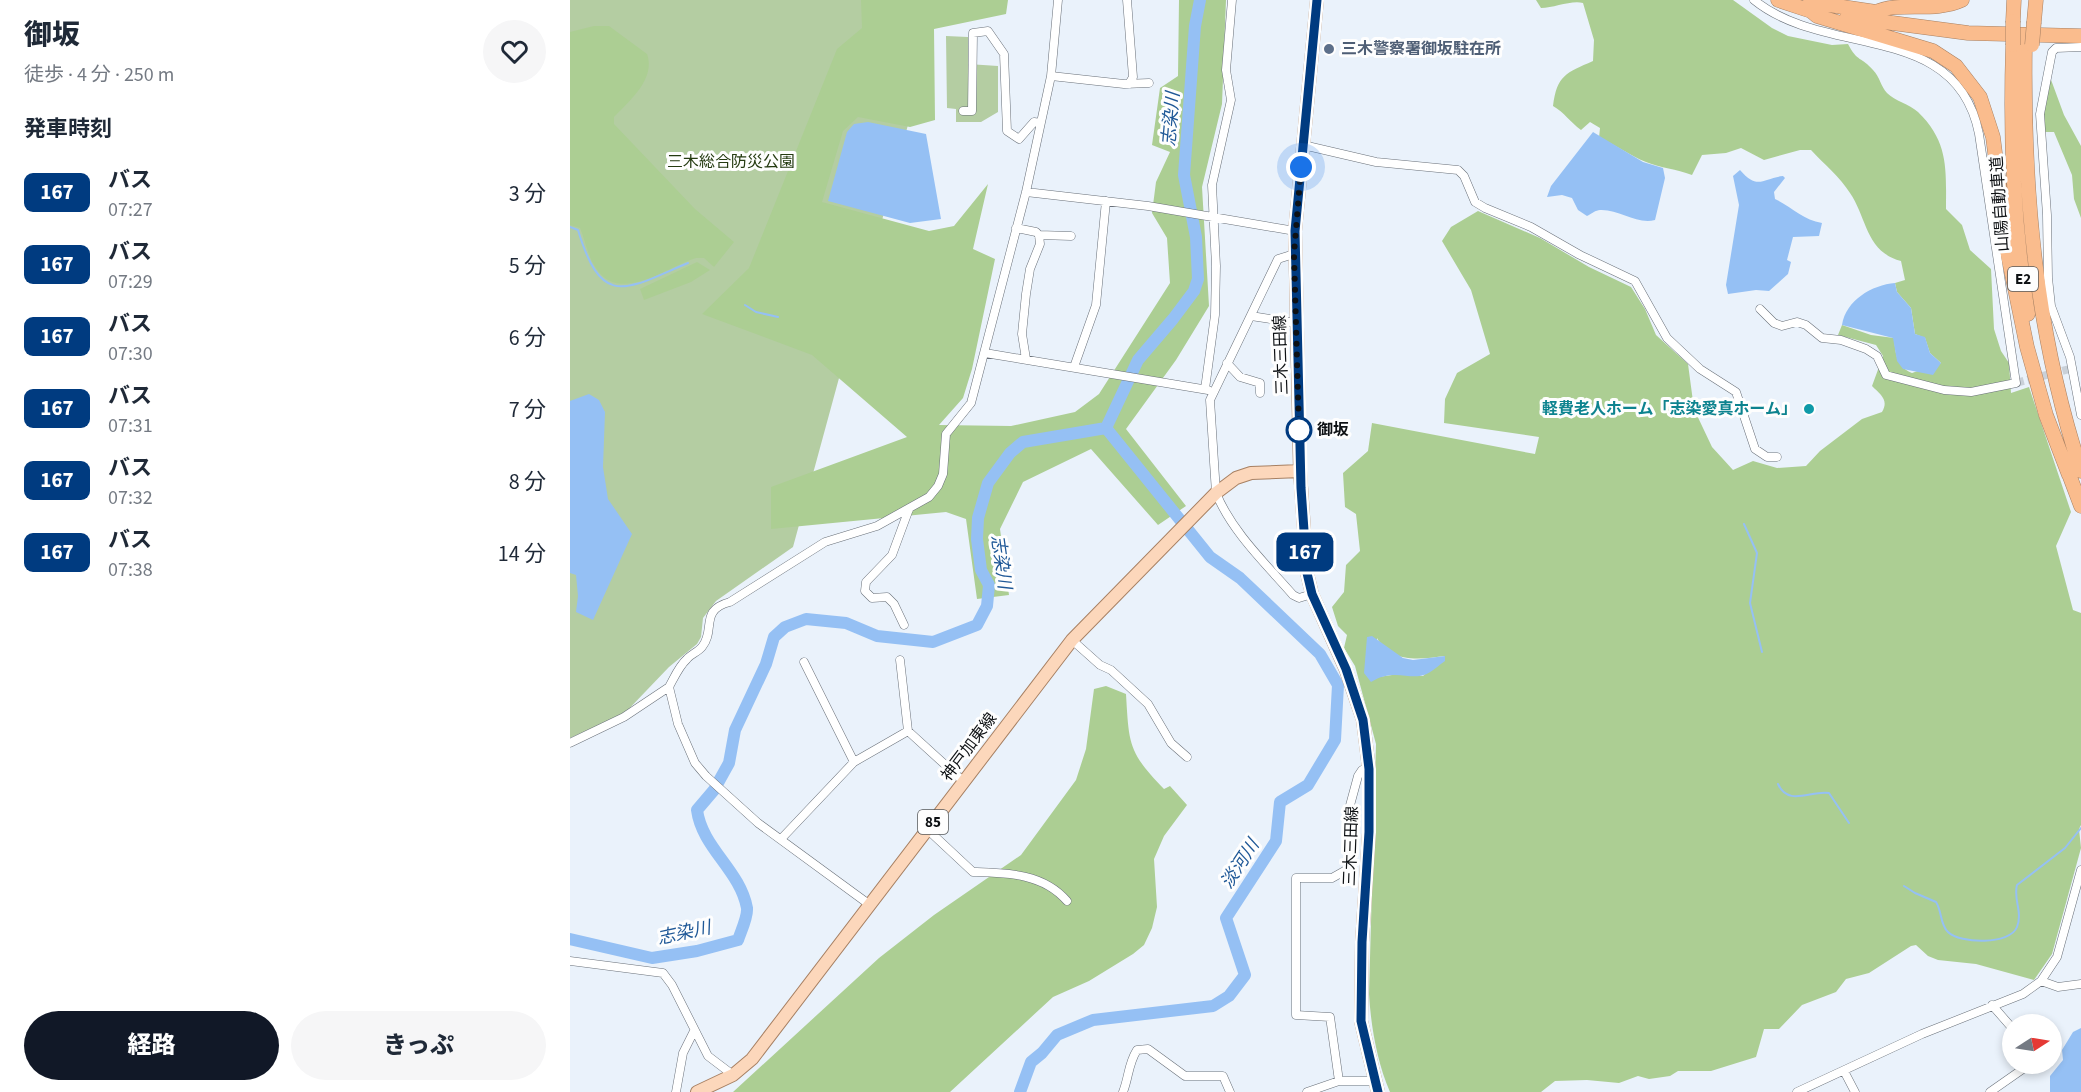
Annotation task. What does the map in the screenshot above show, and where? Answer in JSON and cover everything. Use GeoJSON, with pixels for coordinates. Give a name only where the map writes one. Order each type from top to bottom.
{"type":"FeatureCollection","features":[{"type":"Feature","properties":{"kind":"highway"},"geometry":{"type":"LineString","coordinates":[[1778,0],[1944,31],[2005,36],[2081,36]]}},
{"type":"Feature","properties":{"kind":"highway"},"geometry":{"type":"LineString","coordinates":[[1876,12],[1885,9],[1936,8],[1962,0]]}},
{"type":"Feature","properties":{"kind":"highway","name":"山陽自動車道"},"geometry":{"type":"LineString","coordinates":[[2014,0],[2024,21]]}},
{"type":"Feature","properties":{"kind":"highway","name":"山陽自動車道"},"geometry":{"type":"LineString","coordinates":[[2026,0],[2014,177],[2023,280],[2042,382],[2075,473]]}},
{"type":"Feature","properties":{"kind":"highway"},"geometry":{"type":"LineString","coordinates":[[2023,45],[2024,21],[2036,0]]}},
{"type":"Feature","properties":{"kind":"highway"},"geometry":{"type":"LineString","coordinates":[[1807,6],[1876,12],[1894,19],[1968,27],[2081,29]]}},
{"type":"Feature","properties":{"kind":"highway"},"geometry":{"type":"LineString","coordinates":[[1807,6],[1817,16],[1933,51],[1956,66],[1980,97],[1992,137],[2008,255],[2025,337],[2046,415],[2075,473]]}},
{"type":"Feature","properties":{"kind":"highway","name":"山陽自動車道"},"geometry":{"type":"LineString","coordinates":[[2023,45],[2026,168],[2036,282],[2081,506]]}},
{"type":"Feature","properties":{"kind":"main road","name":"三木三田線"},"geometry":{"type":"LineString","coordinates":[[1317,0],[1294,254],[1300,471],[1307,573],[1312,594],[1346,669],[1363,720],[1369,769],[1361,1021],[1376,1087]]}},
{"type":"Feature","properties":{"kind":"main road","name":"神戸加東線"},"geometry":{"type":"LineString","coordinates":[[697,1092],[733,1075],[759,1051],[1072,640],[1166,543],[1216,493],[1236,478],[1251,473],[1300,471]]}},
{"type":"Feature","properties":{"kind":"street"},"geometry":{"type":"LineString","coordinates":[[570,743],[624,717],[669,687],[685,660],[702,647],[711,614],[720,605],[730,602],[825,542],[877,526],[909,509],[929,497],[938,486],[943,474],[946,434],[971,403],[1026,192],[1051,76],[1058,0]]}},
{"type":"Feature","properties":{"kind":"street"},"geometry":{"type":"LineString","coordinates":[[1127,0],[1134,77],[1129,84]]}},
{"type":"Feature","properties":{"kind":"street"},"geometry":{"type":"LineString","coordinates":[[1232,0],[1226,70],[1231,100],[1212,185],[1216,266],[1209,390],[1216,493],[1242,535],[1293,595],[1299,598],[1312,594]]}},
{"type":"Feature","properties":{"kind":"street"},"geometry":{"type":"LineString","coordinates":[[1755,0],[1775,14],[1819,31],[1923,58],[1943,71],[1963,91],[1973,108],[1980,134],[2016,382],[1971,392],[1944,390],[1886,375],[1877,356],[1866,349],[1841,340],[1822,338],[1806,325],[1797,322],[1782,326],[1774,323],[1760,309]]}},
{"type":"Feature","properties":{"kind":"street"},"geometry":{"type":"LineString","coordinates":[[963,111],[972,111],[973,33],[988,31],[1004,54],[1007,131],[1019,139],[1034,122],[1040,123]]}},
{"type":"Feature","properties":{"kind":"street"},"geometry":{"type":"LineString","coordinates":[[2081,47],[2056,48],[2052,52],[2040,123],[2050,297],[2070,357],[2081,415]]}},
{"type":"Feature","properties":{"kind":"street"},"geometry":{"type":"LineString","coordinates":[[1051,76],[1129,84],[1149,83]]}},
{"type":"Feature","properties":{"kind":"street"},"geometry":{"type":"LineString","coordinates":[[1303,146],[1376,162],[1458,170],[1464,176],[1475,202],[1531,227],[1580,255],[1635,281],[1667,338],[1700,369],[1736,392],[1755,449],[1767,458],[1777,457]]}},
{"type":"Feature","properties":{"kind":"street"},"geometry":{"type":"LineString","coordinates":[[1026,192],[1212,215],[1295,231]]}},
{"type":"Feature","properties":{"kind":"street"},"geometry":{"type":"LineString","coordinates":[[1074,367],[1096,305],[1106,201]]}},
{"type":"Feature","properties":{"kind":"street"},"geometry":{"type":"LineString","coordinates":[[1016,228],[1039,235],[1071,236]]}},
{"type":"Feature","properties":{"kind":"street"},"geometry":{"type":"LineString","coordinates":[[1026,359],[1022,334],[1026,294],[1030,268],[1040,244],[1039,235]]}},
{"type":"Feature","properties":{"kind":"street"},"geometry":{"type":"LineString","coordinates":[[1209,390],[1227,363],[1278,259],[1294,254]]}},
{"type":"Feature","properties":{"kind":"street"},"geometry":{"type":"LineString","coordinates":[[1251,316],[1297,322]]}},
{"type":"Feature","properties":{"kind":"street"},"geometry":{"type":"LineString","coordinates":[[985,353],[1209,390]]}},
{"type":"Feature","properties":{"kind":"street"},"geometry":{"type":"LineString","coordinates":[[1227,363],[1240,377],[1257,380],[1260,383],[1260,393]]}},
{"type":"Feature","properties":{"kind":"street"},"geometry":{"type":"LineString","coordinates":[[904,625],[894,604],[887,597],[872,598],[865,591],[866,582],[892,555],[909,509]]}},
{"type":"Feature","properties":{"kind":"street"},"geometry":{"type":"LineString","coordinates":[[1072,640],[1100,665],[1111,670],[1148,704],[1171,742],[1187,757]]}},
{"type":"Feature","properties":{"kind":"street"},"geometry":{"type":"LineString","coordinates":[[900,660],[908,731],[963,781]]}},
{"type":"Feature","properties":{"kind":"street"},"geometry":{"type":"LineString","coordinates":[[804,662],[854,762]]}},
{"type":"Feature","properties":{"kind":"street"},"geometry":{"type":"LineString","coordinates":[[669,687],[678,724],[695,763],[706,776],[781,839],[870,905]]}},
{"type":"Feature","properties":{"kind":"street"},"geometry":{"type":"LineString","coordinates":[[781,839],[854,762],[908,731]]}},
{"type":"Feature","properties":{"kind":"street"},"geometry":{"type":"LineString","coordinates":[[1339,1081],[1330,1017],[1296,1016],[1296,878],[1332,878],[1348,869],[1352,861],[1349,809],[1358,776],[1362,770],[1369,769]]}},
{"type":"Feature","properties":{"kind":"street"},"geometry":{"type":"LineString","coordinates":[[927,830],[973,872],[1017,873],[1056,889],[1067,901]]}},
{"type":"Feature","properties":{"kind":"street"},"geometry":{"type":"LineString","coordinates":[[1797,1092],[1992,1005],[2023,994],[2040,981],[2057,957],[2081,870]]}},
{"type":"Feature","properties":{"kind":"street"},"geometry":{"type":"LineString","coordinates":[[570,961],[663,973],[672,985],[708,1056],[733,1075]]}},
{"type":"Feature","properties":{"kind":"street"},"geometry":{"type":"LineString","coordinates":[[2040,981],[2058,987],[2081,984]]}},
{"type":"Feature","properties":{"kind":"street"},"geometry":{"type":"LineString","coordinates":[[1992,1005],[2002,1016]]}},
{"type":"Feature","properties":{"kind":"street"},"geometry":{"type":"LineString","coordinates":[[676,1092],[683,1053],[694,1031]]}},
{"type":"Feature","properties":{"kind":"street"},"geometry":{"type":"LineString","coordinates":[[1123,1092],[1129,1079],[1129,1062],[1137,1050],[1148,1049],[1185,1076],[1223,1076],[1230,1092]]}},
{"type":"Feature","properties":{"kind":"street"},"geometry":{"type":"LineString","coordinates":[[1844,1071],[1855,1092]]}},
{"type":"Feature","properties":{"kind":"street"},"geometry":{"type":"LineString","coordinates":[[1990,1092],[2016,1074]]}},
{"type":"Feature","properties":{"kind":"street"},"geometry":{"type":"LineString","coordinates":[[1307,1092],[1339,1081],[1376,1087]]}},
{"type":"Feature","properties":{"kind":"green space","name":"三木総合防災公園"},"geometry":{"type":"Polygon","coordinates":[[[570,0],[942,0],[793,547],[716,601],[703,618],[701,637],[697,644],[669,667],[623,715],[570,738],[570,0]]]}},
{"type":"Feature","properties":{"kind":"green space"},"geometry":{"type":"Polygon","coordinates":[[[861,0],[1008,0],[1006,14],[934,29],[935,120],[910,127],[858,117],[843,131],[822,202],[929,231],[954,226],[988,184],[973,249],[995,259],[972,369],[963,398],[939,425],[1011,426],[1075,412],[1099,394],[1170,283],[1167,238],[1152,213],[1156,182],[1170,152],[1152,145],[1160,88],[1178,76],[1179,0],[1226,0],[1222,104],[1202,187],[1209,306],[1176,360],[1126,429],[1186,506],[1158,525],[1091,449],[1023,482],[1000,529],[1009,595],[977,599],[966,519],[946,512],[771,529],[771,487],[907,437],[812,355],[702,314],[749,268],[837,49],[862,28],[861,0]]]}},
{"type":"Feature","properties":{"kind":"green space"},"geometry":{"type":"Polygon","coordinates":[[[1536,0],[1733,0],[1772,28],[1788,36],[1832,45],[1848,44],[1854,54],[1875,73],[1887,93],[1918,112],[1928,123],[1944,157],[1946,209],[1962,225],[1970,250],[1991,269],[1994,329],[2001,351],[2009,363],[2011,393],[2029,387],[2071,512],[2056,546],[2073,610],[2081,613],[2081,825],[2079,829],[2081,848],[2052,954],[2034,980],[1976,964],[1938,960],[1928,956],[1916,945],[1869,973],[1846,979],[1836,992],[1802,1005],[1779,1029],[1764,1029],[1756,1057],[1711,1071],[1678,1071],[1670,1076],[1649,1079],[1638,1076],[1619,1083],[1587,1080],[1555,1081],[1541,1092],[1390,1092],[1375,1044],[1369,994],[1376,744],[1355,666],[1344,648],[1347,635],[1338,626],[1332,607],[1344,592],[1346,565],[1360,551],[1356,514],[1345,507],[1343,473],[1368,451],[1372,423],[1535,454],[1539,437],[1444,423],[1445,399],[1457,373],[1490,354],[1471,290],[1442,241],[1451,227],[1478,211],[1540,238],[1589,267],[1631,287],[1645,309],[1656,335],[1688,364],[1694,409],[1712,447],[1733,470],[1753,461],[1777,468],[1806,466],[1820,451],[1862,419],[1882,412],[1884,401],[1872,386],[1883,356],[1876,345],[1838,335],[1842,325],[1871,335],[1894,338],[1896,355],[1900,363],[1912,373],[1941,363],[1930,353],[1925,338],[1915,334],[1911,308],[1897,292],[1895,283],[1905,280],[1901,261],[1889,257],[1874,242],[1846,187],[1811,150],[1800,150],[1764,160],[1741,148],[1726,153],[1702,155],[1692,175],[1634,157],[1599,138],[1600,128],[1590,122],[1581,130],[1553,106],[1557,88],[1564,76],[1593,61],[1594,40],[1583,3],[1541,8],[1536,0]],[[1377,638],[1378,677],[1399,674],[1423,676],[1445,656],[1407,658],[1390,652],[1377,638]]]}},
{"type":"Feature","properties":{"kind":"green space"},"geometry":{"type":"Polygon","coordinates":[[[594,26],[609,26],[647,54],[648,72],[644,81],[640,89],[614,117],[614,124],[695,209],[734,242],[714,267],[704,258],[696,258],[646,280],[620,284],[608,280],[598,271],[589,256],[580,228],[570,225],[570,32],[594,26]]]}},
{"type":"Feature","properties":{"kind":"green space"},"geometry":{"type":"Polygon","coordinates":[[[946,36],[968,37],[968,64],[998,66],[998,112],[981,122],[956,122],[956,109],[947,108],[946,36]]]}},
{"type":"Feature","properties":{"kind":"green space"},"geometry":{"type":"Polygon","coordinates":[[[2050,77],[2064,115],[2081,146],[2081,218],[2074,199],[2072,175],[2054,132],[2044,132],[2044,113],[2050,77]]]}},
{"type":"Feature","properties":{"kind":"green space"},"geometry":{"type":"Polygon","coordinates":[[[697,262],[710,270],[691,282],[644,300],[640,289],[697,262]]]}},
{"type":"Feature","properties":{"kind":"green space"},"geometry":{"type":"Polygon","coordinates":[[[1106,686],[1126,694],[1130,736],[1143,766],[1164,789],[1170,786],[1187,805],[1164,836],[1154,859],[1157,907],[1152,928],[1144,945],[1089,981],[1053,997],[950,1092],[733,1092],[879,958],[934,915],[1021,855],[1076,780],[1086,749],[1094,689],[1106,686]]]}},
{"type":"Feature","properties":{"kind":"water"},"geometry":{"type":"Polygon","coordinates":[[[868,122],[926,134],[941,219],[910,223],[828,201],[847,132],[854,124],[868,122]]]}},
{"type":"Feature","properties":{"kind":"water"},"geometry":{"type":"Polygon","coordinates":[[[1593,132],[1643,162],[1663,168],[1665,178],[1655,220],[1635,219],[1607,210],[1598,210],[1587,216],[1578,210],[1572,198],[1562,195],[1547,197],[1551,186],[1593,132]]]}},
{"type":"Feature","properties":{"kind":"water"},"geometry":{"type":"Polygon","coordinates":[[[1740,170],[1756,182],[1783,176],[1785,178],[1774,192],[1775,199],[1803,216],[1822,223],[1819,236],[1793,237],[1787,260],[1791,262],[1788,274],[1769,291],[1756,290],[1728,294],[1726,285],[1739,205],[1733,176],[1740,170]]]}},
{"type":"Feature","properties":{"kind":"water"},"geometry":{"type":"Polygon","coordinates":[[[1895,283],[1897,292],[1911,308],[1915,334],[1925,337],[1930,353],[1941,363],[1933,375],[1903,369],[1897,361],[1893,338],[1842,325],[1849,308],[1861,295],[1886,284],[1895,283]]]}},
{"type":"Feature","properties":{"kind":"water"},"geometry":{"type":"Polygon","coordinates":[[[589,394],[599,400],[605,412],[603,467],[608,499],[632,534],[593,620],[576,612],[578,596],[576,575],[570,573],[570,401],[589,394]]]}},
{"type":"Feature","properties":{"kind":"water"},"geometry":{"type":"Polygon","coordinates":[[[1372,636],[1403,658],[1413,660],[1445,656],[1445,661],[1424,675],[1393,675],[1371,682],[1364,673],[1367,637],[1372,636]]]}},
{"type":"Feature","properties":{"kind":"water"},"geometry":{"type":"Polygon","coordinates":[[[2081,1028],[2081,1092],[2050,1092],[2050,1076],[2062,1074],[2062,1050],[2073,1032],[2081,1028]]]}},
{"type":"Feature","properties":{"kind":"waterway","name":"志染川"},"geometry":{"type":"LineString","coordinates":[[1106,428],[1138,360],[1194,291],[1198,279],[1196,237],[1184,175],[1195,26],[1200,0]]}},
{"type":"Feature","properties":{"kind":"waterway"},"geometry":{"type":"LineString","coordinates":[[570,227],[578,230],[587,255],[597,273],[607,282],[619,286],[648,280],[688,263]]}},
{"type":"Feature","properties":{"kind":"waterway"},"geometry":{"type":"LineString","coordinates":[[745,305],[756,312],[778,317]]}},
{"type":"Feature","properties":{"kind":"waterway","name":"志染川"},"geometry":{"type":"LineString","coordinates":[[570,939],[652,958],[697,951],[738,940],[747,912],[743,894],[706,836],[697,810],[714,790],[729,763],[735,730],[766,664],[774,637],[785,627],[806,619],[846,623],[877,636],[933,642],[977,625],[987,606],[989,585],[981,570],[977,539],[978,518],[988,483],[1010,453],[1023,442],[1106,428]]}},
{"type":"Feature","properties":{"kind":"waterway","name":"淡河川"},"geometry":{"type":"LineString","coordinates":[[1020,1092],[1031,1062],[1057,1035],[1093,1020],[1213,1006],[1229,996],[1245,975],[1226,918],[1276,841],[1280,802],[1308,785],[1335,740],[1338,685],[1320,654],[1240,578],[1210,557],[1106,428]]}},
{"type":"Feature","properties":{"kind":"waterway"},"geometry":{"type":"LineString","coordinates":[[1744,524],[1757,553],[1750,603],[1762,652]]}},
{"type":"Feature","properties":{"kind":"waterway"},"geometry":{"type":"LineString","coordinates":[[1778,784],[1788,795],[1829,793],[1849,823]]}},
{"type":"Feature","properties":{"kind":"waterway"},"geometry":{"type":"LineString","coordinates":[[1904,886],[1936,902],[1944,926],[1954,936],[1984,941],[2005,937],[2013,933],[2019,921],[2017,885],[2065,848],[2081,828]]}},
{"type":"Feature","properties":{"kind":"tunnel"},"geometry":{"type":"LineString","coordinates":[[2016,383],[2073,368]]}},
{"type":"Feature","properties":{"kind":"bus line","name":"167"},"geometry":{"type":"LineString","coordinates":[[1317,0],[1294,254],[1301,488],[1307,573],[1312,594],[1346,669],[1363,720],[1369,769],[1369,832],[1362,942],[1361,1021],[1378,1092]]}},
{"type":"Feature","properties":{"kind":"place","name":"三木警察署御坂駐在所"},"geometry":{"type":"Point","coordinates":[1329,49]}},
{"type":"Feature","properties":{"kind":"place","name":"軽費老人ホーム「志染愛真ホーム」"},"geometry":{"type":"Point","coordinates":[1809,409]}},
{"type":"Feature","properties":{"kind":"place","name":"御坂"},"geometry":{"type":"Point","coordinates":[1299,430]}},
{"type":"Feature","properties":{"kind":"route"},"geometry":{"type":"LineString","coordinates":[[1299,430],[1294,254],[1301,167]]}}]}
